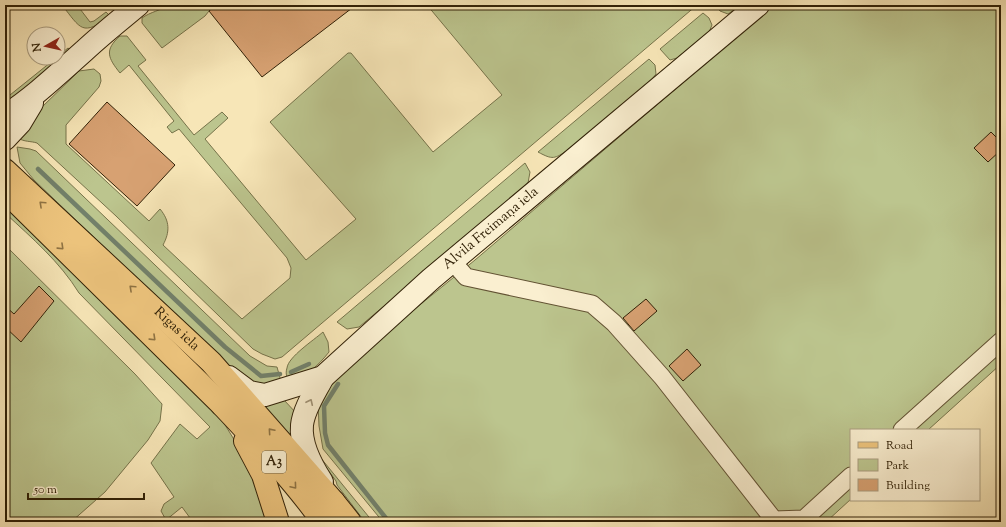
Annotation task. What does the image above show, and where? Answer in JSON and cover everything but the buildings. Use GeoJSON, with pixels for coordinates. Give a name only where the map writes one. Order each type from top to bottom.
{"type":"FeatureCollection","features":[{"type":"Feature","properties":{"kind":"main road","name":"Rīgas iela"},"geometry":{"type":"LineString","coordinates":[[5,170],[211,362],[350,522]]}},
{"type":"Feature","properties":{"kind":"main road","name":"Rīgas iela"},"geometry":{"type":"LineString","coordinates":[[5,191],[222,405]]}},
{"type":"Feature","properties":{"kind":"main road"},"geometry":{"type":"LineString","coordinates":[[222,405],[251,452],[263,475],[278,522]]}},
{"type":"Feature","properties":{"kind":"main road","name":"A3"},"geometry":{"type":"LineString","coordinates":[[222,405],[260,444],[323,522]]}},
{"type":"Feature","properties":{"kind":"street"},"geometry":{"type":"LineString","coordinates":[[5,116],[24,104],[40,91],[138,5]]}},
{"type":"Feature","properties":{"kind":"street","name":"Alvila Freimaņa iela"},"geometry":{"type":"LineString","coordinates":[[211,362],[249,392],[265,395],[323,377],[431,279],[758,5]]}},
{"type":"Feature","properties":{"kind":"street"},"geometry":{"type":"LineString","coordinates":[[5,139],[20,123],[40,91]]}},
{"type":"Feature","properties":{"kind":"street"},"geometry":{"type":"LineString","coordinates":[[453,262],[466,277],[592,304],[614,323],[662,377],[774,520],[804,519],[850,477]]}},
{"type":"Feature","properties":{"kind":"street"},"geometry":{"type":"LineString","coordinates":[[903,429],[1001,341]]}},
{"type":"Feature","properties":{"kind":"street"},"geometry":{"type":"LineString","coordinates":[[323,377],[308,404],[302,424],[302,432],[304,446],[312,467],[334,502]]}},
{"type":"Feature","properties":{"kind":"green space"},"geometry":{"type":"Polygon","coordinates":[[[62,5],[77,5],[90,22],[94,21],[106,12],[110,16],[93,27],[83,27],[78,25],[62,5]]]}},
{"type":"Feature","properties":{"kind":"green space"},"geometry":{"type":"Polygon","coordinates":[[[169,5],[216,5],[205,16],[162,48],[142,23],[142,18],[169,5]]]}},
{"type":"Feature","properties":{"kind":"green space"},"geometry":{"type":"Polygon","coordinates":[[[427,5],[697,5],[282,357],[275,359],[253,349],[116,216],[37,143],[18,138],[41,108],[79,71],[94,69],[100,74],[101,81],[99,87],[66,125],[66,144],[149,221],[160,209],[166,218],[168,227],[167,236],[163,245],[242,319],[290,278],[291,268],[287,258],[179,129],[172,133],[167,127],[174,121],[129,65],[120,73],[111,58],[110,50],[112,46],[120,36],[127,36],[146,60],[138,66],[194,135],[222,112],[228,118],[205,139],[306,260],[356,219],[270,122],[348,53],[351,53],[433,152],[502,95],[427,5]]]}},
{"type":"Feature","properties":{"kind":"green space"},"geometry":{"type":"Polygon","coordinates":[[[715,5],[741,5],[728,14],[720,11],[715,5]]]}},
{"type":"Feature","properties":{"kind":"green space"},"geometry":{"type":"Polygon","coordinates":[[[774,5],[1001,5],[1001,364],[929,429],[850,429],[850,500],[826,522],[383,522],[323,449],[319,426],[318,403],[334,379],[416,308],[475,260],[774,5]]]}},
{"type":"Feature","properties":{"kind":"green space"},"geometry":{"type":"Polygon","coordinates":[[[703,13],[709,18],[712,25],[709,32],[677,58],[670,60],[660,49],[703,13]]]}},
{"type":"Feature","properties":{"kind":"green space"},"geometry":{"type":"Polygon","coordinates":[[[68,48],[72,51],[66,56],[66,50],[68,48]]]}},
{"type":"Feature","properties":{"kind":"green space"},"geometry":{"type":"Polygon","coordinates":[[[649,59],[655,65],[656,74],[647,85],[568,150],[556,157],[550,157],[538,152],[649,59]]]}},
{"type":"Feature","properties":{"kind":"green space"},"geometry":{"type":"Polygon","coordinates":[[[46,66],[54,66],[5,106],[5,99],[46,66]]]}},
{"type":"Feature","properties":{"kind":"green space"},"geometry":{"type":"Polygon","coordinates":[[[17,147],[36,151],[250,356],[267,366],[277,367],[282,385],[254,383],[238,375],[34,180],[20,163],[17,147]]]}},
{"type":"Feature","properties":{"kind":"green space"},"geometry":{"type":"Polygon","coordinates":[[[525,163],[530,172],[528,183],[495,213],[359,327],[347,329],[337,322],[525,163]]]}},
{"type":"Feature","properties":{"kind":"green space"},"geometry":{"type":"Polygon","coordinates":[[[5,202],[59,260],[173,369],[222,420],[246,459],[267,522],[193,522],[182,507],[166,520],[161,511],[164,504],[174,497],[151,463],[180,424],[197,439],[210,427],[79,293],[63,271],[45,251],[5,213],[5,202]]]}},
{"type":"Feature","properties":{"kind":"green space"},"geometry":{"type":"Polygon","coordinates":[[[5,245],[135,374],[162,404],[160,421],[148,440],[105,492],[71,522],[5,522],[5,245]]]}},
{"type":"Feature","properties":{"kind":"green space"},"geometry":{"type":"Polygon","coordinates":[[[323,332],[328,342],[329,352],[321,362],[311,370],[290,383],[286,374],[288,364],[296,354],[323,332]]]}},
{"type":"Feature","properties":{"kind":"green space"},"geometry":{"type":"Polygon","coordinates":[[[284,400],[297,414],[292,437],[263,407],[264,404],[284,400]]]}},
{"type":"Feature","properties":{"kind":"green space"},"geometry":{"type":"Polygon","coordinates":[[[320,457],[373,522],[365,522],[337,485],[336,481],[319,458],[320,457]]]}},
{"type":"Feature","properties":{"kind":"waterway"},"geometry":{"type":"LineString","coordinates":[[38,169],[225,347],[261,376],[280,374]]}},
{"type":"Feature","properties":{"kind":"waterway"},"geometry":{"type":"LineString","coordinates":[[291,372],[309,364]]}},
{"type":"Feature","properties":{"kind":"waterway"},"geometry":{"type":"LineString","coordinates":[[338,384],[324,406],[325,433],[328,445],[389,522]]}}]}
